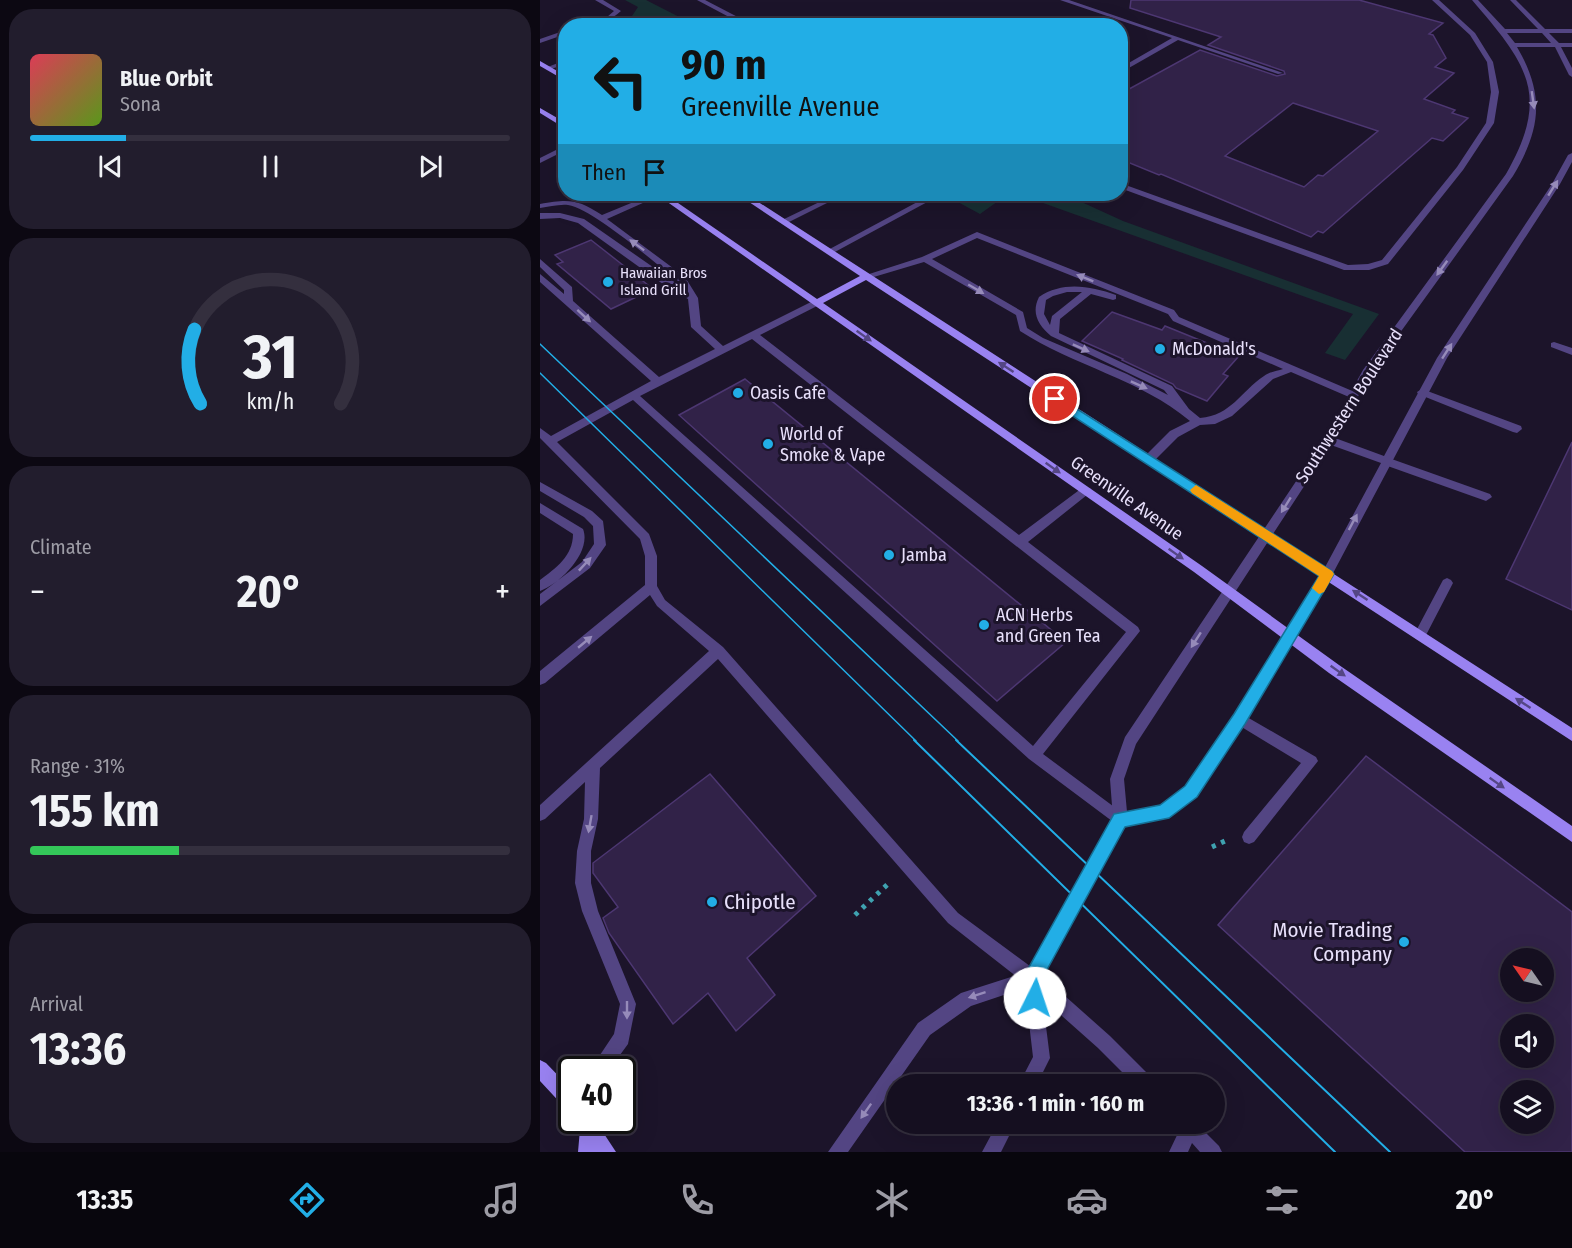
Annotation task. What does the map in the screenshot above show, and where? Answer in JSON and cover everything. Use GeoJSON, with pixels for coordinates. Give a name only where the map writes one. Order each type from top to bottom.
{"type":"FeatureCollection","features":[{"type":"Feature","properties":{"kind":"main road"},"geometry":{"type":"LineString","coordinates":[[540,63],[558,74]]}},
{"type":"Feature","properties":{"kind":"main road"},"geometry":{"type":"LineString","coordinates":[[540,110],[558,122]]}},
{"type":"Feature","properties":{"kind":"main road","name":"Greenville Avenue"},"geometry":{"type":"LineString","coordinates":[[670,201],[1086,491],[1572,835]]}},
{"type":"Feature","properties":{"kind":"main road"},"geometry":{"type":"LineString","coordinates":[[752,201],[1572,735]]}},
{"type":"Feature","properties":{"kind":"main road"},"geometry":{"type":"LineString","coordinates":[[816,303],[867,276]]}},
{"type":"Feature","properties":{"kind":"main road"},"geometry":{"type":"LineString","coordinates":[[540,1069],[558,1088]]}},
{"type":"Feature","properties":{"kind":"main road"},"geometry":{"type":"LineString","coordinates":[[587,1134],[587,1152]]}},
{"type":"Feature","properties":{"kind":"main road"},"geometry":{"type":"LineString","coordinates":[[594,1134],[607,1152]]}},
{"type":"Feature","properties":{"kind":"street"},"geometry":{"type":"LineString","coordinates":[[598,0],[618,11],[609,18]]}},
{"type":"Feature","properties":{"kind":"street"},"geometry":{"type":"LineString","coordinates":[[700,0],[736,18]]}},
{"type":"Feature","properties":{"kind":"street"},"geometry":{"type":"LineString","coordinates":[[1063,0],[1119,18]]}},
{"type":"Feature","properties":{"kind":"street"},"geometry":{"type":"LineString","coordinates":[[1128,188],[1347,268],[1369,267],[1385,262],[1460,168],[1490,123],[1495,92],[1490,62],[1473,33],[1435,0]]}},
{"type":"Feature","properties":{"kind":"street","name":"Southwestern Boulevard"},"geometry":{"type":"LineString","coordinates":[[1120,820],[1117,778],[1130,741],[1329,440],[1367,372],[1510,174],[1527,141],[1534,111],[1531,82],[1515,45],[1505,31],[1474,0]]}},
{"type":"Feature","properties":{"kind":"street"},"geometry":{"type":"LineString","coordinates":[[1513,0],[1557,45],[1572,75]]}},
{"type":"Feature","properties":{"kind":"street"},"geometry":{"type":"LineString","coordinates":[[1128,21],[1280,73]]}},
{"type":"Feature","properties":{"kind":"street"},"geometry":{"type":"LineString","coordinates":[[1505,31],[1572,31]]}},
{"type":"Feature","properties":{"kind":"street"},"geometry":{"type":"LineString","coordinates":[[540,41],[558,35]]}},
{"type":"Feature","properties":{"kind":"street"},"geometry":{"type":"LineString","coordinates":[[1128,66],[1177,38]]}},
{"type":"Feature","properties":{"kind":"street"},"geometry":{"type":"LineString","coordinates":[[1515,45],[1572,45]]}},
{"type":"Feature","properties":{"kind":"street"},"geometry":{"type":"LineString","coordinates":[[548,68],[558,65]]}},
{"type":"Feature","properties":{"kind":"street"},"geometry":{"type":"LineString","coordinates":[[540,161],[558,151]]}},
{"type":"Feature","properties":{"kind":"street"},"geometry":{"type":"LineString","coordinates":[[634,396],[1034,755],[1120,820],[1163,812],[1191,791],[1240,719],[1327,574],[1422,392],[1556,184],[1572,155]]}},
{"type":"Feature","properties":{"kind":"street"},"geometry":{"type":"LineString","coordinates":[[601,218],[643,201]]}},
{"type":"Feature","properties":{"kind":"street"},"geometry":{"type":"LineString","coordinates":[[784,221],[826,201]]}},
{"type":"Feature","properties":{"kind":"street"},"geometry":{"type":"LineString","coordinates":[[830,251],[925,201]]}},
{"type":"Feature","properties":{"kind":"street"},"geometry":{"type":"LineString","coordinates":[[540,206],[565,202],[582,206],[682,279],[693,298],[696,327],[723,350]]}},
{"type":"Feature","properties":{"kind":"street"},"geometry":{"type":"LineString","coordinates":[[540,216],[548,214],[567,216],[581,221],[670,285],[693,298]]}},
{"type":"Feature","properties":{"kind":"street"},"geometry":{"type":"LineString","coordinates":[[867,276],[925,259],[977,235],[1171,312],[1176,320]]}},
{"type":"Feature","properties":{"kind":"street"},"geometry":{"type":"LineString","coordinates":[[925,259],[1020,314],[1023,329],[1040,340],[1162,396],[1184,409]]}},
{"type":"Feature","properties":{"kind":"street"},"geometry":{"type":"LineString","coordinates":[[540,262],[568,289],[568,302]]}},
{"type":"Feature","properties":{"kind":"street"},"geometry":{"type":"LineString","coordinates":[[540,278],[658,382]]}},
{"type":"Feature","properties":{"kind":"street"},"geometry":{"type":"LineString","coordinates":[[1198,423],[1168,388],[1054,334],[1043,324],[1038,315],[1042,299],[1057,290],[1099,293],[1163,318],[1176,320],[1353,395]]}},
{"type":"Feature","properties":{"kind":"street"},"geometry":{"type":"LineString","coordinates":[[1054,334],[1055,318],[1088,292]]}},
{"type":"Feature","properties":{"kind":"street"},"geometry":{"type":"LineString","coordinates":[[816,303],[634,396],[545,437],[645,537],[651,556],[651,587],[660,603],[718,651],[953,918],[1032,978],[1104,1042],[1136,1074]]}},
{"type":"Feature","properties":{"kind":"street"},"geometry":{"type":"LineString","coordinates":[[755,336],[1134,631],[1034,755]]}},
{"type":"Feature","properties":{"kind":"street"},"geometry":{"type":"LineString","coordinates":[[1554,345],[1572,352]]}},
{"type":"Feature","properties":{"kind":"street"},"geometry":{"type":"LineString","coordinates":[[1148,460],[1174,434],[1198,423],[1215,420],[1228,414],[1269,377],[1292,369]]}},
{"type":"Feature","properties":{"kind":"street"},"geometry":{"type":"LineString","coordinates":[[1422,392],[1517,429]]}},
{"type":"Feature","properties":{"kind":"street"},"geometry":{"type":"LineString","coordinates":[[1329,440],[1486,497]]}},
{"type":"Feature","properties":{"kind":"street"},"geometry":{"type":"LineString","coordinates":[[540,486],[588,514],[598,524],[600,544],[586,565],[540,601]]}},
{"type":"Feature","properties":{"kind":"street"},"geometry":{"type":"LineString","coordinates":[[1019,542],[1086,491]]}},
{"type":"Feature","properties":{"kind":"street"},"geometry":{"type":"LineString","coordinates":[[540,507],[579,532],[580,538],[576,553],[559,572],[540,586]]}},
{"type":"Feature","properties":{"kind":"street"},"geometry":{"type":"LineString","coordinates":[[1420,635],[1447,583]]}},
{"type":"Feature","properties":{"kind":"street"},"geometry":{"type":"LineString","coordinates":[[540,679],[651,587]]}},
{"type":"Feature","properties":{"kind":"street"},"geometry":{"type":"LineString","coordinates":[[540,814],[718,651]]}},
{"type":"Feature","properties":{"kind":"street"},"geometry":{"type":"LineString","coordinates":[[1240,719],[1311,761],[1249,837]]}},
{"type":"Feature","properties":{"kind":"street"},"geometry":{"type":"LineString","coordinates":[[593,766],[591,819],[584,851],[583,883],[590,910],[628,1004],[622,1038],[608,1056]]}},
{"type":"Feature","properties":{"kind":"street"},"geometry":{"type":"LineString","coordinates":[[1033,1074],[1042,1058],[1032,978],[1120,820]]}},
{"type":"Feature","properties":{"kind":"street"},"geometry":{"type":"LineString","coordinates":[[837,1152],[924,1029],[967,999],[1032,978]]}},
{"type":"Feature","properties":{"kind":"street"},"geometry":{"type":"LineString","coordinates":[[991,1152],[1001,1134]]}},
{"type":"Feature","properties":{"kind":"street"},"geometry":{"type":"LineString","coordinates":[[1178,1152],[1185,1134]]}},
{"type":"Feature","properties":{"kind":"street"},"geometry":{"type":"LineString","coordinates":[[1196,1134],[1213,1152]]}},
{"type":"Feature","properties":{"kind":"path"},"geometry":{"type":"LineString","coordinates":[[855,915],[908,866]]}},
{"type":"Feature","properties":{"kind":"green space"},"geometry":{"type":"Polygon","coordinates":[[[625,0],[646,0],[681,18],[628,18],[638,7],[625,0]]]}},
{"type":"Feature","properties":{"kind":"green space"},"geometry":{"type":"Polygon","coordinates":[[[956,201],[998,201],[980,214],[956,201]]]}},
{"type":"Feature","properties":{"kind":"green space"},"geometry":{"type":"Polygon","coordinates":[[[1038,201],[1079,201],[1123,221],[1379,314],[1345,360],[1325,353],[1353,314],[1038,201]]]}},
{"type":"Feature","properties":{"kind":"building"},"geometry":{"type":"Polygon","coordinates":[[[1131,0],[1359,0],[1443,23],[1429,34],[1433,35],[1446,58],[1435,67],[1454,73],[1424,99],[1455,110],[1452,113],[1468,118],[1443,141],[1432,138],[1323,233],[1318,231],[1311,237],[1128,162],[1128,90],[1200,50],[1277,76],[1285,74],[1284,71],[1208,45],[1221,37],[1130,8],[1131,0]],[[1293,103],[1225,156],[1304,187],[1318,175],[1323,176],[1378,131],[1293,103]]]}},
{"type":"Feature","properties":{"kind":"building","name":"Hawaiian Bros Island Grill"},"geometry":{"type":"Polygon","coordinates":[[[591,240],[653,289],[611,309],[557,264],[563,262],[555,255],[591,240]]]}},
{"type":"Feature","properties":{"kind":"building","name":"McDonald's"},"geometry":{"type":"Polygon","coordinates":[[[1112,312],[1162,330],[1165,326],[1239,356],[1223,374],[1228,376],[1207,401],[1082,341],[1112,312]]]}},
{"type":"Feature","properties":{"kind":"building"},"geometry":{"type":"Polygon","coordinates":[[[745,379],[1066,642],[997,701],[679,415],[745,379]]]}},
{"type":"Feature","properties":{"kind":"building"},"geometry":{"type":"Polygon","coordinates":[[[1572,442],[1572,610],[1506,579],[1572,442]]]}},
{"type":"Feature","properties":{"kind":"building","name":"Movie Trading Company"},"geometry":{"type":"Polygon","coordinates":[[[1366,756],[1572,912],[1572,1152],[1465,1152],[1218,925],[1366,756]]]}},
{"type":"Feature","properties":{"kind":"building","name":"Chipotle"},"geometry":{"type":"Polygon","coordinates":[[[710,774],[816,896],[747,958],[775,995],[736,1031],[708,993],[673,1024],[609,933],[603,918],[618,907],[593,873],[593,863],[710,774]]]}},
{"type":"Feature","properties":{"kind":"tram line"},"geometry":{"type":"LineString","coordinates":[[540,344],[958,741]]}},
{"type":"Feature","properties":{"kind":"tram line"},"geometry":{"type":"LineString","coordinates":[[540,373],[916,741]]}},
{"type":"Feature","properties":{"kind":"tram line"},"geometry":{"type":"LineString","coordinates":[[914,740],[1335,1152]]}},
{"type":"Feature","properties":{"kind":"tram line"},"geometry":{"type":"LineString","coordinates":[[956,740],[1390,1152]]}},
{"type":"Feature","properties":{"kind":"slow traffic"},"geometry":{"type":"LineString","coordinates":[[1196,490],[1327,574],[1319,588]]}},
{"type":"Feature","properties":{"kind":"place","name":"Hawaiian Bros Island Grill"},"geometry":{"type":"Point","coordinates":[608,282]}},
{"type":"Feature","properties":{"kind":"place","name":"McDonald's"},"geometry":{"type":"Point","coordinates":[1160,349]}},
{"type":"Feature","properties":{"kind":"place","name":"Oasis Cafe"},"geometry":{"type":"Point","coordinates":[738,393]}},
{"type":"Feature","properties":{"kind":"place","name":"World of Smoke & Vape"},"geometry":{"type":"Point","coordinates":[768,444]}},
{"type":"Feature","properties":{"kind":"place","name":"Jamba"},"geometry":{"type":"Point","coordinates":[889,555]}},
{"type":"Feature","properties":{"kind":"place","name":"ACN Herbs and Green Tea"},"geometry":{"type":"Point","coordinates":[984,625]}},
{"type":"Feature","properties":{"kind":"place","name":"Chipotle"},"geometry":{"type":"Point","coordinates":[712,902]}},
{"type":"Feature","properties":{"kind":"place","name":"Movie Trading Company"},"geometry":{"type":"Point","coordinates":[1404,942]}},
{"type":"Feature","properties":{"kind":"route"},"geometry":{"type":"LineString","coordinates":[[1035,998],[1032,978],[1120,820],[1163,812],[1191,791],[1240,719],[1327,574],[1055,399]]}}]}
